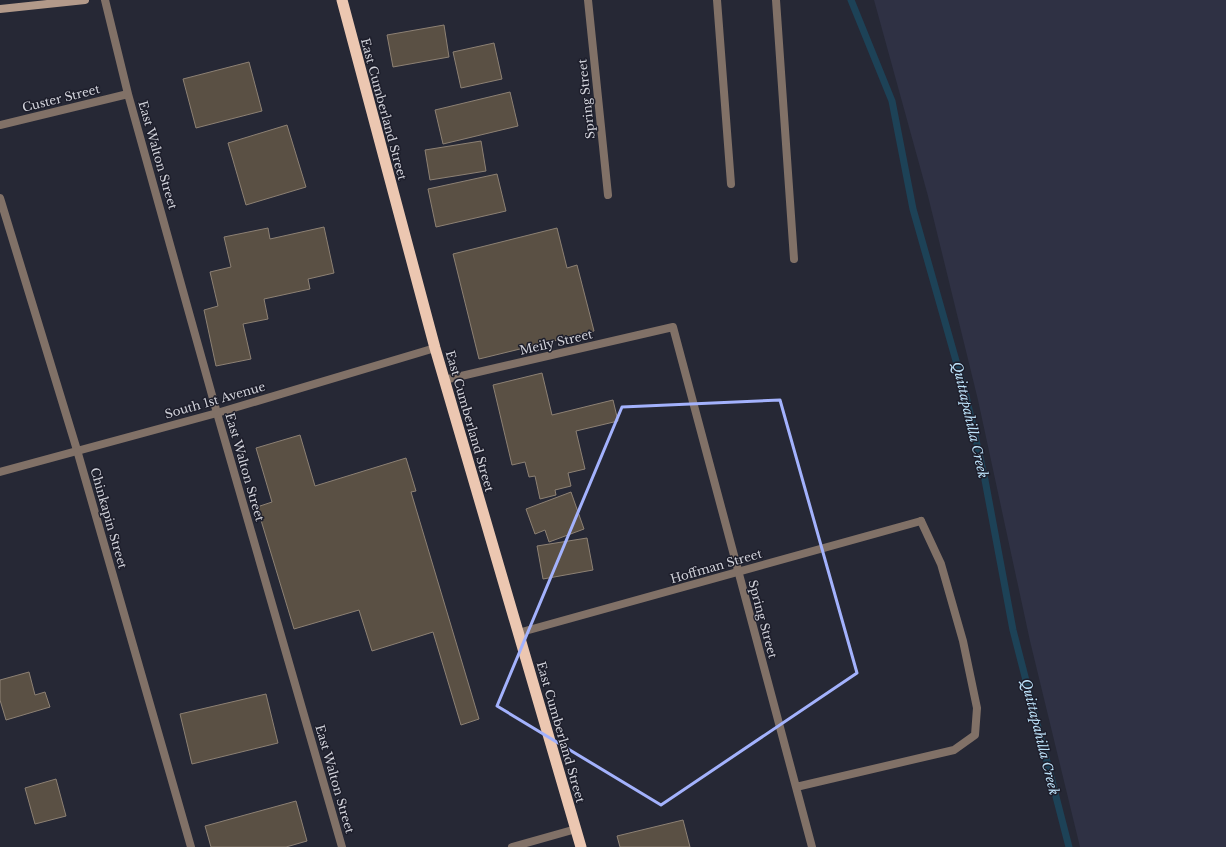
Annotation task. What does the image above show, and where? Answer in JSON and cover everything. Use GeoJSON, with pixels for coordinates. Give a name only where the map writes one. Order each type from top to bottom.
{"type":"FeatureCollection","features":[{"type":"Feature","properties":{"kind":"highway","name":"East Cumberland Street"},"geometry":{"type":"LineString","coordinates":[[342,0],[444,380],[581,847]]}},
{"type":"Feature","properties":{"kind":"main road"},"geometry":{"type":"LineString","coordinates":[[0,10],[12,4],[85,0]]}},
{"type":"Feature","properties":{"kind":"street","name":"East Walton Street"},"geometry":{"type":"LineString","coordinates":[[105,0],[128,94],[217,413],[342,847]]}},
{"type":"Feature","properties":{"kind":"street","name":"Spring Street"},"geometry":{"type":"LineString","coordinates":[[588,0],[608,196]]}},
{"type":"Feature","properties":{"kind":"street"},"geometry":{"type":"LineString","coordinates":[[717,0],[731,184]]}},
{"type":"Feature","properties":{"kind":"street"},"geometry":{"type":"LineString","coordinates":[[776,0],[794,259]]}},
{"type":"Feature","properties":{"kind":"street","name":"Custer Street"},"geometry":{"type":"LineString","coordinates":[[0,125],[128,94]]}},
{"type":"Feature","properties":{"kind":"street","name":"Chinkapin Street"},"geometry":{"type":"LineString","coordinates":[[0,198],[77,450],[190,847]]}},
{"type":"Feature","properties":{"kind":"street","name":"Spring Street"},"geometry":{"type":"LineString","coordinates":[[672,327],[812,847]]}},
{"type":"Feature","properties":{"kind":"street","name":"Meily Street"},"geometry":{"type":"LineString","coordinates":[[444,380],[672,327]]}},
{"type":"Feature","properties":{"kind":"street","name":"South 1st Avenue"},"geometry":{"type":"LineString","coordinates":[[0,472],[217,413],[435,348]]}},
{"type":"Feature","properties":{"kind":"street","name":"Hoffman Street"},"geometry":{"type":"LineString","coordinates":[[518,633],[921,521],[941,564],[963,641],[977,708],[975,735],[954,750],[796,787]]}},
{"type":"Feature","properties":{"kind":"street"},"geometry":{"type":"LineString","coordinates":[[512,847],[576,829]]}},
{"type":"Feature","properties":{"kind":"highlighted area"},"geometry":{"type":"Polygon","coordinates":[[[780,400],[857,673],[661,805],[497,706],[622,407],[780,400]]]}},
{"type":"Feature","properties":{"kind":"shaded area"},"geometry":{"type":"Polygon","coordinates":[[[874,0],[1226,0],[1226,847],[1080,847],[1030,641],[978,400],[928,196],[874,0]]]}},
{"type":"Feature","properties":{"kind":"building"},"geometry":{"type":"Polygon","coordinates":[[[444,25],[449,57],[393,67],[387,35],[444,25]]]}},
{"type":"Feature","properties":{"kind":"building"},"geometry":{"type":"Polygon","coordinates":[[[494,43],[502,79],[461,88],[453,52],[494,43]]]}},
{"type":"Feature","properties":{"kind":"building"},"geometry":{"type":"Polygon","coordinates":[[[249,62],[262,111],[196,128],[183,79],[249,62]]]}},
{"type":"Feature","properties":{"kind":"building"},"geometry":{"type":"Polygon","coordinates":[[[510,92],[518,126],[443,144],[435,110],[510,92]]]}},
{"type":"Feature","properties":{"kind":"building"},"geometry":{"type":"Polygon","coordinates":[[[287,125],[306,187],[246,205],[228,143],[287,125]]]}},
{"type":"Feature","properties":{"kind":"building"},"geometry":{"type":"Polygon","coordinates":[[[481,141],[486,171],[430,180],[425,150],[481,141]]]}},
{"type":"Feature","properties":{"kind":"building"},"geometry":{"type":"Polygon","coordinates":[[[497,174],[506,211],[436,227],[428,189],[497,174]]]}},
{"type":"Feature","properties":{"kind":"building"},"geometry":{"type":"Polygon","coordinates":[[[324,227],[334,273],[308,279],[310,289],[264,299],[268,319],[243,324],[251,359],[216,366],[204,310],[218,306],[210,272],[231,267],[224,237],[268,228],[270,239],[324,227]]]}},
{"type":"Feature","properties":{"kind":"building"},"geometry":{"type":"Polygon","coordinates":[[[557,228],[567,268],[577,265],[594,331],[479,359],[453,254],[557,228]]]}},
{"type":"Feature","properties":{"kind":"building"},"geometry":{"type":"Polygon","coordinates":[[[542,373],[552,415],[613,400],[618,421],[576,431],[585,469],[568,473],[571,486],[555,490],[556,495],[540,499],[535,476],[529,477],[525,462],[512,465],[493,385],[542,373]]]}},
{"type":"Feature","properties":{"kind":"building"},"geometry":{"type":"Polygon","coordinates":[[[300,435],[315,486],[406,458],[416,491],[411,492],[479,719],[461,725],[433,632],[372,651],[359,610],[294,629],[257,507],[272,502],[256,448],[300,435]]]}},
{"type":"Feature","properties":{"kind":"building"},"geometry":{"type":"Polygon","coordinates":[[[571,492],[584,529],[549,542],[545,530],[535,534],[526,509],[571,492]]]}},
{"type":"Feature","properties":{"kind":"building"},"geometry":{"type":"Polygon","coordinates":[[[587,538],[593,570],[543,579],[537,546],[587,538]]]}},
{"type":"Feature","properties":{"kind":"building"},"geometry":{"type":"Polygon","coordinates":[[[29,672],[35,695],[45,692],[50,707],[6,720],[0,700],[0,680],[29,672]]]}},
{"type":"Feature","properties":{"kind":"building"},"geometry":{"type":"Polygon","coordinates":[[[266,694],[278,743],[192,764],[180,714],[266,694]]]}},
{"type":"Feature","properties":{"kind":"building"},"geometry":{"type":"Polygon","coordinates":[[[56,779],[66,816],[35,824],[25,788],[56,779]]]}},
{"type":"Feature","properties":{"kind":"building"},"geometry":{"type":"Polygon","coordinates":[[[296,801],[307,841],[286,847],[211,847],[205,826],[296,801]]]}},
{"type":"Feature","properties":{"kind":"building"},"geometry":{"type":"Polygon","coordinates":[[[683,820],[690,847],[620,847],[617,836],[683,820]]]}},
{"type":"Feature","properties":{"kind":"waterway","name":"Quittapahilla Creek"},"geometry":{"type":"LineString","coordinates":[[851,0],[892,101],[913,209],[966,396],[985,480],[1013,630],[1069,847]]}}]}
